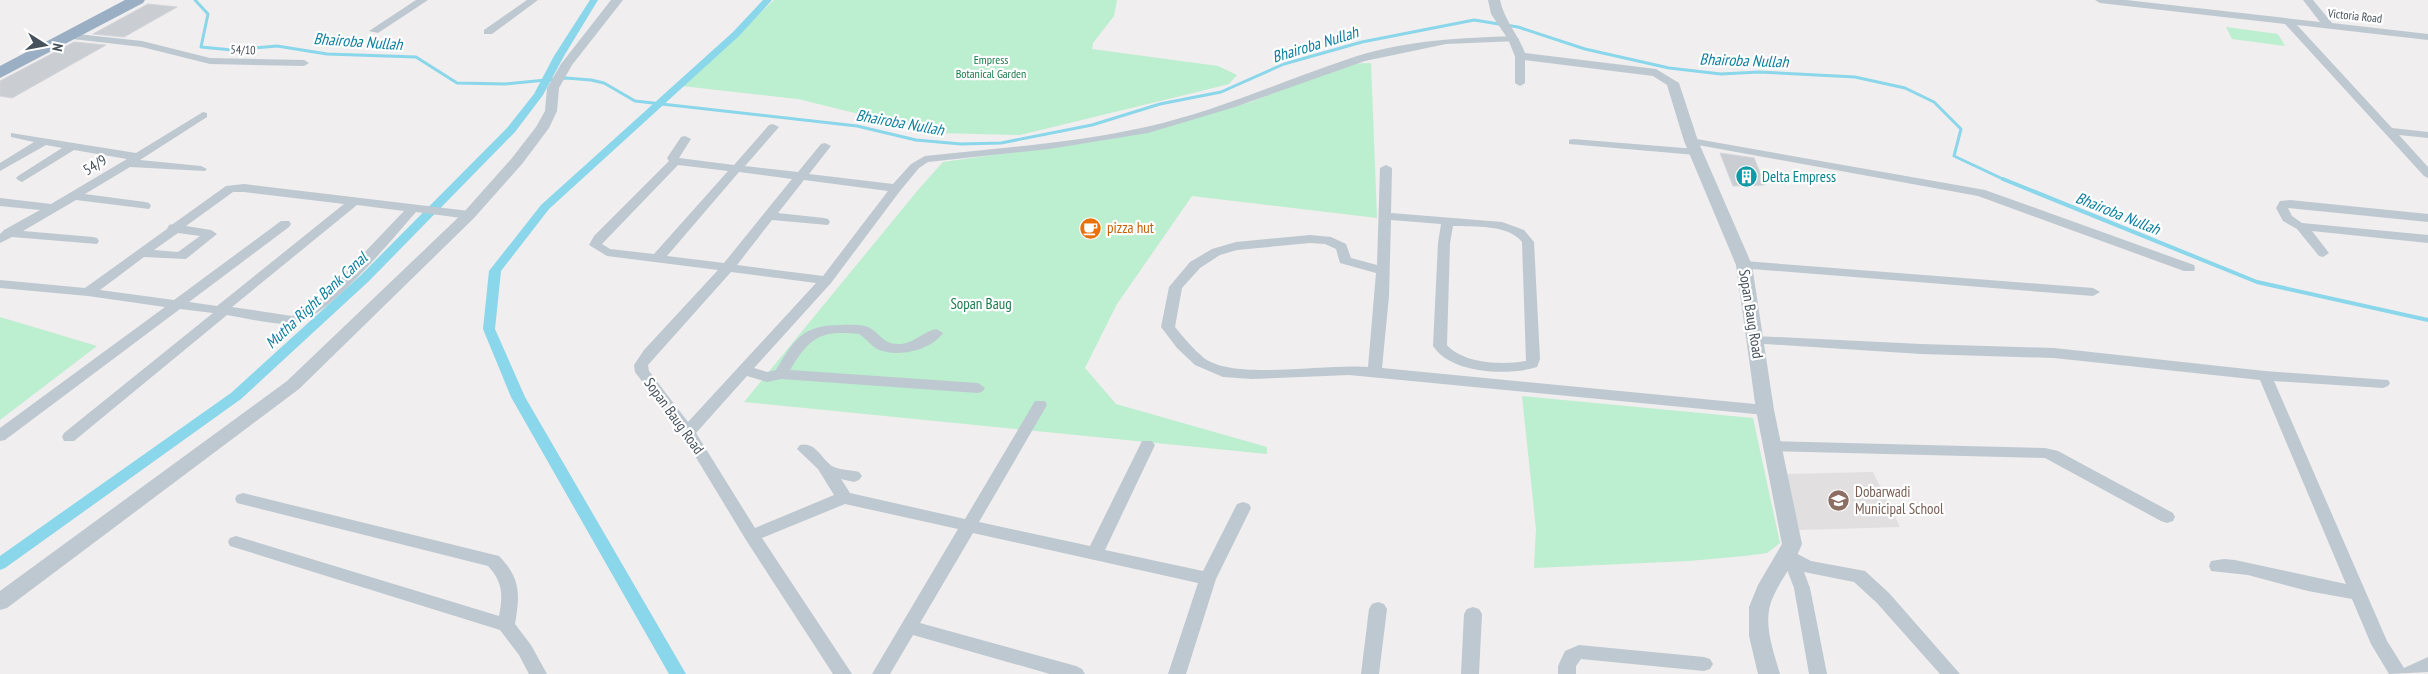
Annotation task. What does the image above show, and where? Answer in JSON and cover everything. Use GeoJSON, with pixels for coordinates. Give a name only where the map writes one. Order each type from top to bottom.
{"type":"FeatureCollection","features":[{"type":"Feature","properties":{"kind":"highway"},"geometry":{"type":"LineString","coordinates":[[0,72],[129,1]]}},
{"type":"Feature","properties":{"kind":"highway"},"geometry":{"type":"LineString","coordinates":[[0,65],[129,1]]}},
{"type":"Feature","properties":{"kind":"street"},"geometry":{"type":"LineString","coordinates":[[374,31],[422,0]]}},
{"type":"Feature","properties":{"kind":"street"},"geometry":{"type":"LineString","coordinates":[[488,32],[533,0]]}},
{"type":"Feature","properties":{"kind":"street"},"geometry":{"type":"LineString","coordinates":[[0,602],[235,430],[293,385],[517,161],[542,128],[551,111],[553,88],[567,64],[616,0]]}},
{"type":"Feature","properties":{"kind":"street"},"geometry":{"type":"LineString","coordinates":[[1494,0],[1497,14],[1512,36],[1520,56],[1520,84]]}},
{"type":"Feature","properties":{"kind":"street","name":"Victoria Road"},"geometry":{"type":"LineString","coordinates":[[2100,0],[2428,36]]}},
{"type":"Feature","properties":{"kind":"street"},"geometry":{"type":"LineString","coordinates":[[2308,0],[2328,25]]}},
{"type":"Feature","properties":{"kind":"street"},"geometry":{"type":"LineString","coordinates":[[2288,21],[2428,174]]}},
{"type":"Feature","properties":{"kind":"street","name":"54/10"},"geometry":{"type":"LineString","coordinates":[[68,36],[135,43],[173,50],[183,55],[210,61],[304,63]]}},
{"type":"Feature","properties":{"kind":"street"},"geometry":{"type":"LineString","coordinates":[[688,432],[826,280],[896,188],[915,166],[925,160],[1048,146],[1148,130],[1231,105],[1339,64],[1369,56],[1446,41],[1512,36]]}},
{"type":"Feature","properties":{"kind":"street","name":"Sopan Baug Road"},"geometry":{"type":"LineString","coordinates":[[1520,56],[1662,75],[1674,83],[1693,147],[1744,265],[1765,410],[1792,544],[1791,556]]}},
{"type":"Feature","properties":{"kind":"street","name":"54/9"},"geometry":{"type":"LineString","coordinates":[[4,236],[140,157],[203,115]]}},
{"type":"Feature","properties":{"kind":"street"},"geometry":{"type":"LineString","coordinates":[[658,258],[773,127]]}},
{"type":"Feature","properties":{"kind":"street"},"geometry":{"type":"LineString","coordinates":[[2388,131],[2428,135]]}},
{"type":"Feature","properties":{"kind":"street"},"geometry":{"type":"LineString","coordinates":[[15,135],[72,147],[140,157]]}},
{"type":"Feature","properties":{"kind":"street"},"geometry":{"type":"LineString","coordinates":[[675,161],[673,158],[685,139]]}},
{"type":"Feature","properties":{"kind":"street"},"geometry":{"type":"LineString","coordinates":[[0,168],[46,140]]}},
{"type":"Feature","properties":{"kind":"street"},"geometry":{"type":"LineString","coordinates":[[1573,142],[1693,147],[1981,193],[2189,268]]}},
{"type":"Feature","properties":{"kind":"street","name":"Sopan Baug Road"},"geometry":{"type":"LineString","coordinates":[[825,146],[728,266],[649,353],[641,365],[642,372],[688,432],[752,536],[843,674]]}},
{"type":"Feature","properties":{"kind":"street"},"geometry":{"type":"LineString","coordinates":[[22,178],[72,147]]}},
{"type":"Feature","properties":{"kind":"street"},"geometry":{"type":"LineString","coordinates":[[675,161],[896,188]]}},
{"type":"Feature","properties":{"kind":"street"},"geometry":{"type":"LineString","coordinates":[[675,161],[598,239],[595,245],[599,250],[826,280]]}},
{"type":"Feature","properties":{"kind":"street"},"geometry":{"type":"LineString","coordinates":[[129,163],[201,169]]}},
{"type":"Feature","properties":{"kind":"street"},"geometry":{"type":"LineString","coordinates":[[1375,372],[1382,296],[1386,168]]}},
{"type":"Feature","properties":{"kind":"street"},"geometry":{"type":"LineString","coordinates":[[88,292],[172,228],[230,189],[244,188],[463,214]]}},
{"type":"Feature","properties":{"kind":"street"},"geometry":{"type":"LineString","coordinates":[[74,196],[146,206]]}},
{"type":"Feature","properties":{"kind":"street"},"geometry":{"type":"LineString","coordinates":[[0,202],[53,208]]}},
{"type":"Feature","properties":{"kind":"street"},"geometry":{"type":"LineString","coordinates":[[69,437],[354,202]]}},
{"type":"Feature","properties":{"kind":"street"},"geometry":{"type":"LineString","coordinates":[[2428,218],[2284,204],[2282,208],[2287,218],[2302,226],[2428,239]]}},
{"type":"Feature","properties":{"kind":"street"},"geometry":{"type":"LineString","coordinates":[[0,284],[88,292],[292,320],[302,318],[328,299],[417,210]]}},
{"type":"Feature","properties":{"kind":"street"},"geometry":{"type":"LineString","coordinates":[[2383,213],[2403,236]]}},
{"type":"Feature","properties":{"kind":"street"},"geometry":{"type":"LineString","coordinates":[[770,216],[824,222]]}},
{"type":"Feature","properties":{"kind":"street"},"geometry":{"type":"LineString","coordinates":[[1385,216],[1448,221],[1502,226],[1517,230],[1525,236],[1528,242],[1532,364],[1524,368],[1513,368],[1455,359],[1446,354],[1440,346],[1444,243],[1448,221]]}},
{"type":"Feature","properties":{"kind":"street"},"geometry":{"type":"LineString","coordinates":[[0,436],[284,224]]}},
{"type":"Feature","properties":{"kind":"street"},"geometry":{"type":"LineString","coordinates":[[2302,226],[2323,253]]}},
{"type":"Feature","properties":{"kind":"street"},"geometry":{"type":"LineString","coordinates":[[139,254],[181,256],[211,234],[172,228]]}},
{"type":"Feature","properties":{"kind":"street"},"geometry":{"type":"LineString","coordinates":[[4,236],[93,241]]}},
{"type":"Feature","properties":{"kind":"street"},"geometry":{"type":"LineString","coordinates":[[1382,271],[1345,260],[1342,247],[1327,240],[1236,246],[1216,252],[1195,265],[1176,287],[1168,327],[1182,346],[1200,362],[1223,372],[1252,374],[1329,369],[1375,372],[1765,410]]}},
{"type":"Feature","properties":{"kind":"street"},"geometry":{"type":"LineString","coordinates":[[1744,265],[2093,292]]}},
{"type":"Feature","properties":{"kind":"street"},"geometry":{"type":"LineString","coordinates":[[781,374],[799,344],[813,331],[826,328],[864,330],[881,346],[902,349],[917,346],[936,333]]}},
{"type":"Feature","properties":{"kind":"street"},"geometry":{"type":"LineString","coordinates":[[1755,340],[1921,349],[2054,353],[2265,376],[2384,383]]}},
{"type":"Feature","properties":{"kind":"street"},"geometry":{"type":"LineString","coordinates":[[1489,383],[1491,365]]}},
{"type":"Feature","properties":{"kind":"street"},"geometry":{"type":"LineString","coordinates":[[744,370],[767,377],[781,374],[978,388]]}},
{"type":"Feature","properties":{"kind":"street"},"geometry":{"type":"LineString","coordinates":[[2265,376],[2380,644],[2398,674]]}},
{"type":"Feature","properties":{"kind":"street"},"geometry":{"type":"LineString","coordinates":[[881,674],[1040,405]]}},
{"type":"Feature","properties":{"kind":"street"},"geometry":{"type":"LineString","coordinates":[[1095,554],[1147,445]]}},
{"type":"Feature","properties":{"kind":"street"},"geometry":{"type":"LineString","coordinates":[[1773,446],[2045,453],[2053,455],[2167,517]]}},
{"type":"Feature","properties":{"kind":"street"},"geometry":{"type":"LineString","coordinates":[[805,449],[827,471],[845,498]]}},
{"type":"Feature","properties":{"kind":"street"},"geometry":{"type":"LineString","coordinates":[[827,471],[854,476]]}},
{"type":"Feature","properties":{"kind":"street"},"geometry":{"type":"LineString","coordinates":[[243,498],[492,561],[505,572],[512,590],[506,625]]}},
{"type":"Feature","properties":{"kind":"street"},"geometry":{"type":"LineString","coordinates":[[752,536],[832,501],[845,498],[1208,578]]}},
{"type":"Feature","properties":{"kind":"street"},"geometry":{"type":"LineString","coordinates":[[1177,674],[1208,578],[1243,508]]}},
{"type":"Feature","properties":{"kind":"street"},"geometry":{"type":"LineString","coordinates":[[236,542],[506,625],[538,674]]}},
{"type":"Feature","properties":{"kind":"street"},"geometry":{"type":"LineString","coordinates":[[1769,674],[1757,624],[1761,598],[1791,556]]}},
{"type":"Feature","properties":{"kind":"street"},"geometry":{"type":"LineString","coordinates":[[1791,556],[1802,588],[1818,674]]}},
{"type":"Feature","properties":{"kind":"street"},"geometry":{"type":"LineString","coordinates":[[1791,556],[1809,567],[1859,576],[1883,598],[1951,674]]}},
{"type":"Feature","properties":{"kind":"street"},"geometry":{"type":"LineString","coordinates":[[2217,566],[2222,565],[2246,569],[2307,584],[2358,593]]}},
{"type":"Feature","properties":{"kind":"street"},"geometry":{"type":"LineString","coordinates":[[1370,674],[1378,609]]}},
{"type":"Feature","properties":{"kind":"street"},"geometry":{"type":"LineString","coordinates":[[1470,674],[1473,614]]}},
{"type":"Feature","properties":{"kind":"street"},"geometry":{"type":"LineString","coordinates":[[908,627],[1076,674]]}},
{"type":"Feature","properties":{"kind":"street"},"geometry":{"type":"LineString","coordinates":[[1568,674],[1567,666],[1571,656],[1579,652],[1704,664]]}},
{"type":"Feature","properties":{"kind":"street"},"geometry":{"type":"LineString","coordinates":[[2408,674],[2428,664]]}},
{"type":"Feature","properties":{"kind":"shaded area","name":"Dobarwadi Municipal School"},"geometry":{"type":"Polygon","coordinates":[[[1873,472],[1900,527],[1799,530],[1786,474],[1873,472]]]}},
{"type":"Feature","properties":{"kind":"green space","name":"Empress Botanical Garden"},"geometry":{"type":"Polygon","coordinates":[[[774,0],[1117,0],[1114,16],[1093,43],[1092,49],[1218,66],[1237,75],[1229,84],[1020,135],[936,133],[798,99],[682,86],[774,0]]]}},
{"type":"Feature","properties":{"kind":"green space"},"geometry":{"type":"Polygon","coordinates":[[[2226,27],[2278,34],[2285,46],[2232,39],[2226,27]]]}},
{"type":"Feature","properties":{"kind":"green space","name":"Sopan Baug"},"geometry":{"type":"Polygon","coordinates":[[[1371,63],[1377,218],[1192,196],[1117,304],[1085,368],[1116,404],[1267,447],[1267,454],[744,402],[943,162],[1058,146],[1153,130],[1251,102],[1347,64],[1371,63]]]}},
{"type":"Feature","properties":{"kind":"green space"},"geometry":{"type":"Polygon","coordinates":[[[0,317],[97,346],[0,420],[0,317]]]}},
{"type":"Feature","properties":{"kind":"green space"},"geometry":{"type":"Polygon","coordinates":[[[1522,396],[1753,418],[1780,543],[1767,553],[1744,556],[1689,561],[1534,568],[1536,529],[1522,396]]]}},
{"type":"Feature","properties":{"kind":"building"},"geometry":{"type":"Polygon","coordinates":[[[148,4],[177,7],[124,37],[93,34],[148,4]]]}},
{"type":"Feature","properties":{"kind":"building"},"geometry":{"type":"Polygon","coordinates":[[[74,42],[106,45],[12,98],[0,96],[0,81],[74,42]]]}},
{"type":"Feature","properties":{"kind":"building","name":"Delta Empress"},"geometry":{"type":"Polygon","coordinates":[[[1720,153],[1754,158],[1765,185],[1733,186],[1720,153]]]}},
{"type":"Feature","properties":{"kind":"waterway","name":"Bhairoba Nullah"},"geometry":{"type":"LineString","coordinates":[[195,0],[208,14],[201,47],[232,50],[277,46],[327,54],[416,57],[457,83],[505,84],[566,78],[591,80],[604,83],[635,101],[857,126],[916,140],[961,144],[1001,143],[1092,125],[1160,104],[1221,92],[1284,64],[1362,42],[1474,20],[1518,27],[1585,49],[1669,68],[1721,74],[1759,72],[1855,77],[1905,88],[1934,102],[1961,129],[1954,156],[2005,180]]}},
{"type":"Feature","properties":{"kind":"waterway","name":"Mutha Right Bank Canal"},"geometry":{"type":"LineString","coordinates":[[0,564],[236,396],[365,278],[511,130],[538,95],[559,56],[594,0]]}},
{"type":"Feature","properties":{"kind":"waterway"},"geometry":{"type":"LineString","coordinates":[[678,674],[518,397],[489,329],[495,271],[545,207],[736,34],[768,0]]}},
{"type":"Feature","properties":{"kind":"waterway","name":"Bhairoba Nullah"},"geometry":{"type":"LineString","coordinates":[[2003,179],[2257,282],[2428,320]]}},
{"type":"Feature","properties":{"kind":"place","name":"Delta Empress"},"geometry":{"type":"Point","coordinates":[1746,177]}},
{"type":"Feature","properties":{"kind":"place","name":"pizza hut"},"geometry":{"type":"Point","coordinates":[1091,228]}},
{"type":"Feature","properties":{"kind":"place","name":"Dobarwadi Municipal School"},"geometry":{"type":"Point","coordinates":[1839,501]}}]}
